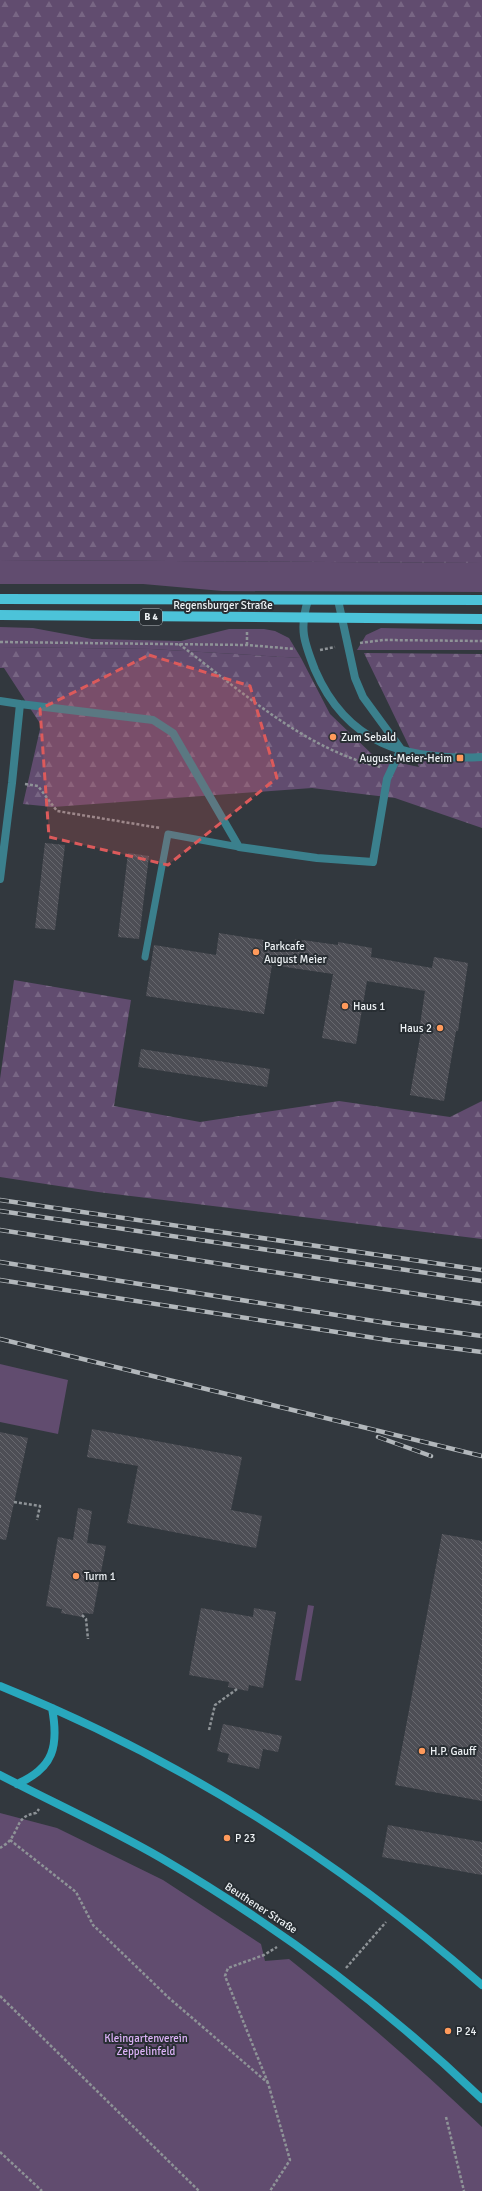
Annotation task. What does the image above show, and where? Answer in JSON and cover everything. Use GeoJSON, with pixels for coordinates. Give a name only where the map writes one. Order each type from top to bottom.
{"type":"FeatureCollection","features":[{"type":"Feature","properties":{"kind":"main road","name":"B 4"},"geometry":{"type":"LineString","coordinates":[[0,599],[482,600]]}},
{"type":"Feature","properties":{"kind":"main road","name":"Regensburger Straße"},"geometry":{"type":"LineString","coordinates":[[0,615],[482,620]]}},
{"type":"Feature","properties":{"kind":"main road"},"geometry":{"type":"LineString","coordinates":[[0,1686],[52,1708],[158,1760],[225,1798],[303,1847],[394,1912],[482,1985]]}},
{"type":"Feature","properties":{"kind":"main road"},"geometry":{"type":"LineString","coordinates":[[17,1784],[32,1777],[47,1764],[50,1758],[55,1741],[56,1725],[52,1708]]}},
{"type":"Feature","properties":{"kind":"main road","name":"Beuthener Straße"},"geometry":{"type":"LineString","coordinates":[[0,1775],[161,1858],[289,1940],[339,1976],[422,2043],[482,2099]]}},
{"type":"Feature","properties":{"kind":"street"},"geometry":{"type":"LineString","coordinates":[[308,600],[303,618],[302,630],[307,649],[331,702],[348,721],[373,740],[401,749],[451,758],[482,757]]}},
{"type":"Feature","properties":{"kind":"street"},"geometry":{"type":"LineString","coordinates":[[338,600],[351,665],[363,697],[401,749]]}},
{"type":"Feature","properties":{"kind":"street"},"geometry":{"type":"LineString","coordinates":[[0,701],[153,720],[173,733],[239,847],[317,858],[372,862],[390,769],[401,749]]}},
{"type":"Feature","properties":{"kind":"street"},"geometry":{"type":"LineString","coordinates":[[0,879],[20,704]]}},
{"type":"Feature","properties":{"kind":"lane"},"geometry":{"type":"LineString","coordinates":[[145,957],[168,834],[239,847]]}},
{"type":"Feature","properties":{"kind":"path"},"geometry":{"type":"LineString","coordinates":[[0,642],[247,645],[324,649],[383,640],[482,641]]}},
{"type":"Feature","properties":{"kind":"path"},"geometry":{"type":"LineString","coordinates":[[179,644],[295,732],[364,763],[390,769]]}},
{"type":"Feature","properties":{"kind":"path"},"geometry":{"type":"LineString","coordinates":[[12,782],[38,786],[57,811],[158,826],[168,834]]}},
{"type":"Feature","properties":{"kind":"path"},"geometry":{"type":"LineString","coordinates":[[14,1502],[40,1506],[37,1520]]}},
{"type":"Feature","properties":{"kind":"path"},"geometry":{"type":"LineString","coordinates":[[82,1615],[86,1619],[88,1639]]}},
{"type":"Feature","properties":{"kind":"path"},"geometry":{"type":"LineString","coordinates":[[209,1730],[215,1705],[237,1689]]}},
{"type":"Feature","properties":{"kind":"path"},"geometry":{"type":"LineString","coordinates":[[0,1848],[10,1840],[21,1819],[30,1814],[36,1813],[47,1799]]}},
{"type":"Feature","properties":{"kind":"path"},"geometry":{"type":"LineString","coordinates":[[10,1840],[76,1892],[93,1925],[169,1998],[268,2083]]}},
{"type":"Feature","properties":{"kind":"path"},"geometry":{"type":"LineString","coordinates":[[339,1976],[394,1912]]}},
{"type":"Feature","properties":{"kind":"path"},"geometry":{"type":"LineString","coordinates":[[270,2191],[290,2160],[268,2083],[225,1976],[228,1968],[264,1955],[289,1940]]}},
{"type":"Feature","properties":{"kind":"path"},"geometry":{"type":"LineString","coordinates":[[0,1996],[199,2191]]}},
{"type":"Feature","properties":{"kind":"path"},"geometry":{"type":"LineString","coordinates":[[446,2117],[464,2191]]}},
{"type":"Feature","properties":{"kind":"path"},"geometry":{"type":"LineString","coordinates":[[0,2152],[42,2191]]}},
{"type":"Feature","properties":{"kind":"highlighted area"},"geometry":{"type":"Polygon","coordinates":[[[149,655],[250,686],[277,778],[168,865],[49,837],[40,709],[149,655]]]}},
{"type":"Feature","properties":{"kind":"green space"},"geometry":{"type":"Polygon","coordinates":[[[0,0],[482,0],[482,563],[0,560],[0,0]]]}},
{"type":"Feature","properties":{"kind":"green space"},"geometry":{"type":"Polygon","coordinates":[[[0,560],[482,563],[482,592],[222,591],[143,584],[0,584],[0,560]]]}},
{"type":"Feature","properties":{"kind":"green space"},"geometry":{"type":"Polygon","coordinates":[[[0,627],[33,628],[92,639],[181,641],[229,629],[264,629],[275,631],[289,638],[301,658],[151,649],[0,647],[0,627]]]}},
{"type":"Feature","properties":{"kind":"green space"},"geometry":{"type":"Polygon","coordinates":[[[381,628],[482,630],[482,650],[357,650],[366,635],[381,628]]]}},
{"type":"Feature","properties":{"kind":"green space"},"geometry":{"type":"Polygon","coordinates":[[[0,647],[151,649],[301,658],[330,714],[376,758],[419,767],[364,653],[482,654],[482,828],[395,798],[312,788],[53,807],[23,804],[41,725],[4,668],[0,668],[0,647]]]}},
{"type":"Feature","properties":{"kind":"green space"},"geometry":{"type":"Polygon","coordinates":[[[14,980],[131,1000],[114,1106],[200,1122],[339,1101],[450,1117],[482,1101],[482,1239],[98,1192],[0,1177],[0,1079],[14,980]]]}},
{"type":"Feature","properties":{"kind":"green space"},"geometry":{"type":"Polygon","coordinates":[[[0,1364],[68,1380],[58,1434],[0,1422],[0,1364]]]}},
{"type":"Feature","properties":{"kind":"green space"},"geometry":{"type":"Polygon","coordinates":[[[308,1605],[314,1606],[301,1681],[295,1680],[308,1605]]]}},
{"type":"Feature","properties":{"kind":"green space","name":"Kleingartenverein Zeppelinfeld"},"geometry":{"type":"Polygon","coordinates":[[[0,1813],[57,1828],[163,1880],[261,1944],[265,1961],[289,1959],[339,1999],[435,2083],[482,2127],[482,2191],[0,2191],[0,1813]]]}},
{"type":"Feature","properties":{"kind":"building"},"geometry":{"type":"Polygon","coordinates":[[[45,843],[65,845],[55,930],[35,928],[45,843]]]}},
{"type":"Feature","properties":{"kind":"building"},"geometry":{"type":"Polygon","coordinates":[[[128,853],[149,856],[139,939],[118,937],[128,853]]]}},
{"type":"Feature","properties":{"kind":"building"},"geometry":{"type":"Polygon","coordinates":[[[219,933],[294,945],[295,939],[338,945],[338,942],[372,948],[371,957],[432,968],[434,957],[468,963],[458,1031],[456,1031],[444,1101],[410,1095],[422,1026],[420,1025],[425,991],[367,981],[356,1044],[322,1038],[333,974],[272,965],[264,1014],[146,996],[154,945],[216,955],[219,933]]]}},
{"type":"Feature","properties":{"kind":"building"},"geometry":{"type":"Polygon","coordinates":[[[141,1049],[270,1069],[267,1087],[138,1067],[141,1049]]]}},
{"type":"Feature","properties":{"kind":"building"},"geometry":{"type":"Polygon","coordinates":[[[92,1429],[242,1457],[231,1510],[262,1516],[256,1548],[127,1523],[138,1466],[87,1457],[92,1429]]]}},
{"type":"Feature","properties":{"kind":"building"},"geometry":{"type":"Polygon","coordinates":[[[0,1432],[28,1438],[6,1540],[0,1539],[0,1432]]]}},
{"type":"Feature","properties":{"kind":"building","name":"Turm 1"},"geometry":{"type":"Polygon","coordinates":[[[78,1508],[92,1511],[87,1543],[106,1546],[93,1614],[83,1613],[82,1617],[61,1613],[62,1609],[46,1606],[58,1537],[73,1540],[78,1508]]]}},
{"type":"Feature","properties":{"kind":"building"},"geometry":{"type":"Polygon","coordinates":[[[442,1534],[482,1541],[482,1801],[395,1785],[442,1534]]]}},
{"type":"Feature","properties":{"kind":"building"},"geometry":{"type":"Polygon","coordinates":[[[201,1608],[253,1617],[254,1608],[276,1612],[263,1688],[249,1685],[248,1691],[228,1687],[229,1682],[189,1675],[201,1608]]]}},
{"type":"Feature","properties":{"kind":"building"},"geometry":{"type":"Polygon","coordinates":[[[223,1724],[282,1736],[278,1752],[263,1749],[259,1769],[227,1762],[229,1754],[217,1751],[223,1724]]]}},
{"type":"Feature","properties":{"kind":"building"},"geometry":{"type":"Polygon","coordinates":[[[388,1825],[482,1842],[482,1875],[382,1857],[388,1825]]]}},
{"type":"Feature","properties":{"kind":"railway"},"geometry":{"type":"LineString","coordinates":[[0,1200],[482,1270]]}},
{"type":"Feature","properties":{"kind":"railway"},"geometry":{"type":"LineString","coordinates":[[0,1211],[482,1281]]}},
{"type":"Feature","properties":{"kind":"railway"},"geometry":{"type":"LineString","coordinates":[[0,1230],[482,1304]]}},
{"type":"Feature","properties":{"kind":"railway"},"geometry":{"type":"LineString","coordinates":[[0,1262],[387,1323],[482,1336]]}},
{"type":"Feature","properties":{"kind":"railway"},"geometry":{"type":"LineString","coordinates":[[0,1280],[388,1340],[482,1352]]}},
{"type":"Feature","properties":{"kind":"railway"},"geometry":{"type":"LineString","coordinates":[[0,1339],[482,1456]]}},
{"type":"Feature","properties":{"kind":"railway"},"geometry":{"type":"LineString","coordinates":[[378,1437],[431,1456]]}},
{"type":"Feature","properties":{"kind":"place","name":"Zum Sebald"},"geometry":{"type":"Point","coordinates":[333,737]}},
{"type":"Feature","properties":{"kind":"place","name":"August-Meier-Heim"},"geometry":{"type":"Point","coordinates":[460,758]}},
{"type":"Feature","properties":{"kind":"place","name":"Parkcafe August Meier"},"geometry":{"type":"Point","coordinates":[256,952]}},
{"type":"Feature","properties":{"kind":"place","name":"Haus 1"},"geometry":{"type":"Point","coordinates":[345,1006]}},
{"type":"Feature","properties":{"kind":"place","name":"Haus 2"},"geometry":{"type":"Point","coordinates":[440,1028]}},
{"type":"Feature","properties":{"kind":"place","name":"Turm 1"},"geometry":{"type":"Point","coordinates":[76,1576]}},
{"type":"Feature","properties":{"kind":"place","name":"H.P. Gauff"},"geometry":{"type":"Point","coordinates":[422,1751]}},
{"type":"Feature","properties":{"kind":"place","name":"P 23"},"geometry":{"type":"Point","coordinates":[227,1838]}},
{"type":"Feature","properties":{"kind":"place","name":"P 24"},"geometry":{"type":"Point","coordinates":[448,2031]}}]}
